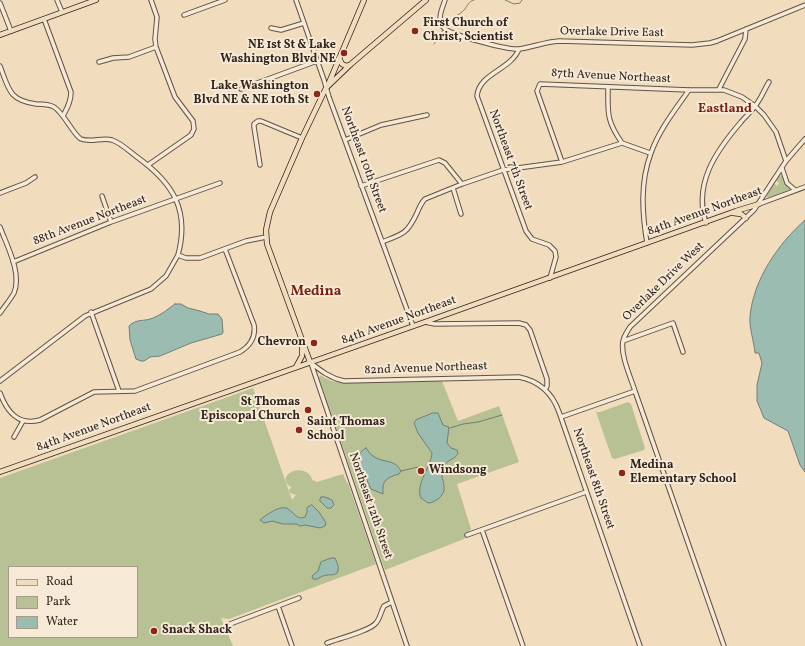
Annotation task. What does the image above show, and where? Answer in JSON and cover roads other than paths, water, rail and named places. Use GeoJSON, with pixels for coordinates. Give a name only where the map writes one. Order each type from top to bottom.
{"type":"FeatureCollection","features":[{"type":"Feature","properties":{"kind":"main road"},"geometry":{"type":"LineString","coordinates":[[0,35],[96,0]]}},
{"type":"Feature","properties":{"kind":"main road"},"geometry":{"type":"LineString","coordinates":[[266,237],[267,221],[270,212],[364,0]]}},
{"type":"Feature","properties":{"kind":"main road"},"geometry":{"type":"LineString","coordinates":[[326,88],[351,64],[426,0]]}},
{"type":"Feature","properties":{"kind":"main road"},"geometry":{"type":"LineString","coordinates":[[339,58],[340,63],[344,65],[351,64]]}},
{"type":"Feature","properties":{"kind":"main road","name":"84th Avenue Northeast"},"geometry":{"type":"LineString","coordinates":[[0,472],[759,204]]}},
{"type":"Feature","properties":{"kind":"main road"},"geometry":{"type":"LineString","coordinates":[[731,213],[741,214],[746,218]]}},
{"type":"Feature","properties":{"kind":"main road","name":"Northeast 12th Street"},"geometry":{"type":"LineString","coordinates":[[266,237],[270,253],[310,362]]}},
{"type":"Feature","properties":{"kind":"main road"},"geometry":{"type":"LineString","coordinates":[[296,367],[302,356],[302,341]]}},
{"type":"Feature","properties":{"kind":"street"},"geometry":{"type":"LineString","coordinates":[[58,0],[62,12]]}},
{"type":"Feature","properties":{"kind":"street"},"geometry":{"type":"LineString","coordinates":[[148,165],[191,135],[193,133],[194,126],[191,117],[175,97],[156,47],[155,39],[157,17],[151,0]]}},
{"type":"Feature","properties":{"kind":"street"},"geometry":{"type":"LineString","coordinates":[[184,15],[225,0]]}},
{"type":"Feature","properties":{"kind":"street","name":"Northeast 10th Street"},"geometry":{"type":"LineString","coordinates":[[296,0],[344,140],[414,326]]}},
{"type":"Feature","properties":{"kind":"street","name":"Overlake Drive East"},"geometry":{"type":"LineString","coordinates":[[445,0],[440,18],[446,30],[478,41],[519,49],[559,40],[698,45],[717,41],[805,5]]}},
{"type":"Feature","properties":{"kind":"street"},"geometry":{"type":"LineString","coordinates":[[0,3],[11,31]]}},
{"type":"Feature","properties":{"kind":"street"},"geometry":{"type":"LineString","coordinates":[[44,19],[71,92],[69,105],[63,116]]}},
{"type":"Feature","properties":{"kind":"street"},"geometry":{"type":"LineString","coordinates":[[271,28],[281,30],[304,23]]}},
{"type":"Feature","properties":{"kind":"street"},"geometry":{"type":"LineString","coordinates":[[746,29],[745,39],[719,89],[742,97],[755,106],[776,132],[786,161]]}},
{"type":"Feature","properties":{"kind":"street"},"geometry":{"type":"LineString","coordinates":[[99,62],[113,58],[129,57],[156,47]]}},
{"type":"Feature","properties":{"kind":"street","name":"Northeast 7th Street"},"geometry":{"type":"LineString","coordinates":[[519,49],[517,54],[510,62],[482,82],[477,92],[477,100],[527,233],[532,239],[552,247],[555,251],[556,257],[550,278]]}},
{"type":"Feature","properties":{"kind":"street"},"geometry":{"type":"LineString","coordinates":[[241,89],[318,61]]}},
{"type":"Feature","properties":{"kind":"street"},"geometry":{"type":"LineString","coordinates":[[0,66],[8,88],[17,99],[24,102],[54,107],[63,116],[78,138],[110,140],[119,144],[162,177],[176,199],[183,230],[178,255],[166,276],[151,289],[91,312],[0,381]]}},
{"type":"Feature","properties":{"kind":"street"},"geometry":{"type":"LineString","coordinates":[[706,222],[701,197],[705,179],[710,167],[727,138],[755,106],[769,82]]}},
{"type":"Feature","properties":{"kind":"street","name":"87th Avenue Northeast"},"geometry":{"type":"LineString","coordinates":[[562,162],[537,91],[538,86],[543,84],[689,90],[719,89]]}},
{"type":"Feature","properties":{"kind":"street"},"geometry":{"type":"LineString","coordinates":[[608,87],[609,118],[613,129],[622,143]]}},
{"type":"Feature","properties":{"kind":"street"},"geometry":{"type":"LineString","coordinates":[[647,243],[642,212],[642,198],[650,153],[668,120],[689,90]]}},
{"type":"Feature","properties":{"kind":"street"},"geometry":{"type":"LineString","coordinates":[[344,140],[381,125],[426,115]]}},
{"type":"Feature","properties":{"kind":"street"},"geometry":{"type":"LineString","coordinates":[[260,165],[254,127],[254,124],[258,121],[302,138]]}},
{"type":"Feature","properties":{"kind":"street","name":"Overlake Drive West"},"geometry":{"type":"LineString","coordinates":[[623,342],[630,327],[759,204],[786,161],[805,140]]}},
{"type":"Feature","properties":{"kind":"street"},"geometry":{"type":"LineString","coordinates":[[382,242],[402,234],[407,230],[425,199],[503,170],[562,162],[622,143],[650,153]]}},
{"type":"Feature","properties":{"kind":"street"},"geometry":{"type":"LineString","coordinates":[[361,186],[439,160],[445,163],[462,184]]}},
{"type":"Feature","properties":{"kind":"street"},"geometry":{"type":"LineString","coordinates":[[782,168],[787,183],[795,190]]}},
{"type":"Feature","properties":{"kind":"street"},"geometry":{"type":"LineString","coordinates":[[0,193],[26,183],[35,177]]}},
{"type":"Feature","properties":{"kind":"street","name":"88th Avenue Northeast"},"geometry":{"type":"LineString","coordinates":[[13,262],[111,222],[220,183]]}},
{"type":"Feature","properties":{"kind":"street","name":"84th Avenue Northeast"},"geometry":{"type":"LineString","coordinates":[[759,204],[805,186]]}},
{"type":"Feature","properties":{"kind":"street"},"geometry":{"type":"LineString","coordinates":[[453,188],[462,214]]}},
{"type":"Feature","properties":{"kind":"street"},"geometry":{"type":"LineString","coordinates":[[102,196],[111,222]]}},
{"type":"Feature","properties":{"kind":"street"},"geometry":{"type":"LineString","coordinates":[[0,227],[16,273],[13,294],[0,314]]}},
{"type":"Feature","properties":{"kind":"street"},"geometry":{"type":"LineString","coordinates":[[178,255],[186,258],[200,258],[246,241],[266,237]]}},
{"type":"Feature","properties":{"kind":"street"},"geometry":{"type":"LineString","coordinates":[[0,393],[7,409],[17,418],[23,421],[32,422],[40,420],[94,392],[129,392],[240,352],[251,343],[255,331],[225,249]]}},
{"type":"Feature","properties":{"kind":"street"},"geometry":{"type":"LineString","coordinates":[[91,312],[119,391]]}},
{"type":"Feature","properties":{"kind":"street","name":"Northeast 8th Street"},"geometry":{"type":"LineString","coordinates":[[425,322],[435,324],[519,323],[524,324],[530,330],[547,379],[548,386],[546,390],[553,399],[561,417],[640,646]]}},
{"type":"Feature","properties":{"kind":"street"},"geometry":{"type":"LineString","coordinates":[[683,352],[673,323],[623,342],[622,347],[635,391],[724,646]]}},
{"type":"Feature","properties":{"kind":"street","name":"82nd Avenue Northeast"},"geometry":{"type":"LineString","coordinates":[[310,362],[324,373],[337,380],[352,382],[519,377],[533,381],[546,390]]}},
{"type":"Feature","properties":{"kind":"street","name":"Northeast 12th Street"},"geometry":{"type":"LineString","coordinates":[[310,362],[407,646]]}},
{"type":"Feature","properties":{"kind":"street"},"geometry":{"type":"LineString","coordinates":[[316,381],[318,374],[324,373]]}},
{"type":"Feature","properties":{"kind":"street"},"geometry":{"type":"LineString","coordinates":[[561,417],[635,391]]}},
{"type":"Feature","properties":{"kind":"street"},"geometry":{"type":"LineString","coordinates":[[14,437],[23,421]]}},
{"type":"Feature","properties":{"kind":"street"},"geometry":{"type":"LineString","coordinates":[[467,535],[586,492]]}},
{"type":"Feature","properties":{"kind":"street"},"geometry":{"type":"LineString","coordinates":[[482,530],[523,646]]}},
{"type":"Feature","properties":{"kind":"street"},"geometry":{"type":"LineString","coordinates":[[230,624],[299,598]]}},
{"type":"Feature","properties":{"kind":"street"},"geometry":{"type":"LineString","coordinates":[[327,643],[375,625],[384,606],[392,602]]}},
{"type":"Feature","properties":{"kind":"street"},"geometry":{"type":"LineString","coordinates":[[278,606],[292,646]]}},
{"type":"Feature","properties":{"kind":"water"},"geometry":{"type":"Polygon","coordinates":[[[805,220],[805,472],[800,465],[788,431],[764,418],[757,401],[757,385],[762,363],[759,353],[755,353],[750,317],[756,290],[768,264],[785,240],[805,220]]]}},
{"type":"Feature","properties":{"kind":"water"},"geometry":{"type":"Polygon","coordinates":[[[175,304],[181,304],[188,308],[209,314],[218,314],[222,319],[222,334],[191,343],[160,356],[150,357],[144,361],[136,359],[130,340],[129,326],[138,321],[156,317],[175,304]]]}},
{"type":"Feature","properties":{"kind":"water"},"geometry":{"type":"Polygon","coordinates":[[[433,413],[438,413],[443,425],[449,427],[447,443],[451,448],[457,450],[458,453],[446,463],[443,469],[442,475],[444,490],[442,495],[435,501],[428,503],[421,498],[420,487],[432,453],[418,433],[414,423],[416,420],[433,413]]]}},
{"type":"Feature","properties":{"kind":"water"},"geometry":{"type":"Polygon","coordinates":[[[366,448],[373,456],[395,464],[401,471],[399,474],[386,480],[383,484],[383,494],[371,489],[364,471],[360,472],[360,467],[357,464],[359,454],[366,448]]]}},
{"type":"Feature","properties":{"kind":"water"},"geometry":{"type":"Polygon","coordinates":[[[321,497],[332,500],[334,505],[331,508],[327,508],[320,501],[321,497]]]}},
{"type":"Feature","properties":{"kind":"water"},"geometry":{"type":"Polygon","coordinates":[[[312,505],[319,512],[326,523],[325,526],[320,528],[305,525],[300,526],[297,524],[283,524],[272,521],[264,523],[260,520],[272,511],[279,508],[289,509],[297,517],[302,518],[305,517],[307,508],[312,505]]]}},
{"type":"Feature","properties":{"kind":"water"},"geometry":{"type":"Polygon","coordinates":[[[335,558],[337,564],[337,573],[313,579],[312,576],[318,571],[321,562],[335,558]]]}},
{"type":"Feature","properties":{"kind":"waterway"},"geometry":{"type":"LineString","coordinates":[[446,25],[474,0]]}},
{"type":"Feature","properties":{"kind":"waterway"},"geometry":{"type":"LineString","coordinates":[[505,0],[514,4],[520,3],[522,0]]}},
{"type":"Feature","properties":{"kind":"waterway"},"geometry":{"type":"LineString","coordinates":[[434,44],[443,30]]}},
{"type":"Feature","properties":{"kind":"waterway"},"geometry":{"type":"LineString","coordinates":[[450,428],[502,415]]}},
{"type":"Feature","properties":{"kind":"waterway"},"geometry":{"type":"LineString","coordinates":[[401,471],[418,467],[427,470]]}},
{"type":"Feature","properties":{"kind":"waterway"},"geometry":{"type":"LineString","coordinates":[[356,473],[360,472]]}},
{"type":"Feature","properties":{"kind":"place","name":"First Church of Christ, Scientist"},"geometry":{"type":"Point","coordinates":[415,31]}},
{"type":"Feature","properties":{"kind":"place","name":"NE 1st St & Lake Washington Blvd NE"},"geometry":{"type":"Point","coordinates":[344,53]}},
{"type":"Feature","properties":{"kind":"place","name":"Lake Washington Blvd NE & NE 10th St"},"geometry":{"type":"Point","coordinates":[317,94]}},
{"type":"Feature","properties":{"kind":"place","name":"Chevron"},"geometry":{"type":"Point","coordinates":[314,343]}},
{"type":"Feature","properties":{"kind":"place","name":"St Thomas Episcopal Church"},"geometry":{"type":"Point","coordinates":[308,410]}},
{"type":"Feature","properties":{"kind":"place","name":"Saint Thomas School"},"geometry":{"type":"Point","coordinates":[299,430]}},
{"type":"Feature","properties":{"kind":"place","name":"Windsong"},"geometry":{"type":"Point","coordinates":[421,471]}},
{"type":"Feature","properties":{"kind":"place","name":"Medina Elementary School"},"geometry":{"type":"Point","coordinates":[622,473]}},
{"type":"Feature","properties":{"kind":"place","name":"Snack Shack"},"geometry":{"type":"Point","coordinates":[154,631]}},
{"type":"Feature","properties":{"kind":"district","name":"Eastland"},"geometry":{"type":"Point","coordinates":[725,110]}},
{"type":"Feature","properties":{"kind":"district","name":"Medina"},"geometry":{"type":"Point","coordinates":[316,292]}}]}
